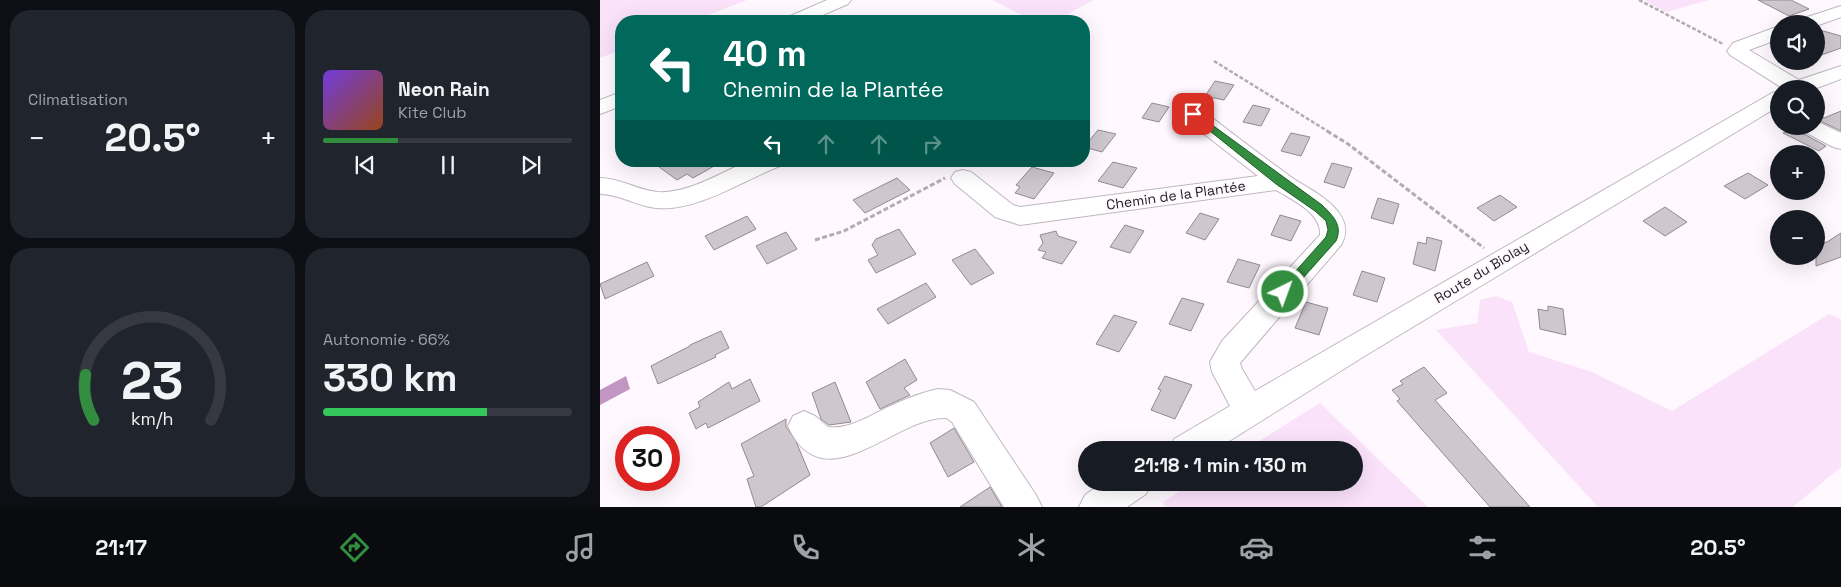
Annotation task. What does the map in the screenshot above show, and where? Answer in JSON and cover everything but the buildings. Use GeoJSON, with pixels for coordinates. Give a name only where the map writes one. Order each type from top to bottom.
{"type":"FeatureCollection","features":[{"type":"Feature","properties":{"kind":"street"},"geometry":{"type":"LineString","coordinates":[[808,15],[842,0]]}},
{"type":"Feature","properties":{"kind":"street"},"geometry":{"type":"LineString","coordinates":[[1825,17],[1841,11]]}},
{"type":"Feature","properties":{"kind":"street"},"geometry":{"type":"LineString","coordinates":[[1770,35],[1740,47],[1737,51],[1770,84]]}},
{"type":"Feature","properties":{"kind":"street","name":"Route du Biolay"},"geometry":{"type":"LineString","coordinates":[[1822,80],[1841,72]]}},
{"type":"Feature","properties":{"kind":"street"},"geometry":{"type":"LineString","coordinates":[[600,108],[615,101]]}},
{"type":"Feature","properties":{"kind":"street","name":"Route du Biolay"},"geometry":{"type":"LineString","coordinates":[[1200,441],[1500,261],[1770,105]]}},
{"type":"Feature","properties":{"kind":"street"},"geometry":{"type":"LineString","coordinates":[[1193,114],[1280,181],[1322,210],[1331,220],[1333,230],[1332,238],[1232,350],[1225,362],[1228,372],[1249,410]]}},
{"type":"Feature","properties":{"kind":"street"},"geometry":{"type":"LineString","coordinates":[[1825,133],[1841,142]]}},
{"type":"Feature","properties":{"kind":"street"},"geometry":{"type":"LineString","coordinates":[[600,186],[611,185],[656,200],[678,198],[757,167]]}},
{"type":"Feature","properties":{"kind":"street","name":"Chemin de la Plantée"},"geometry":{"type":"LineString","coordinates":[[963,178],[1004,211],[1020,216],[1280,181]]}},
{"type":"Feature","properties":{"kind":"street"},"geometry":{"type":"LineString","coordinates":[[804,426],[820,442],[839,443],[929,405],[951,404],[963,412],[1024,507]]}},
{"type":"Feature","properties":{"kind":"street"},"geometry":{"type":"LineString","coordinates":[[1097,507],[1121,491]]}},
{"type":"Feature","properties":{"kind":"path"},"geometry":{"type":"LineString","coordinates":[[1640,0],[1737,51]]}},
{"type":"Feature","properties":{"kind":"path"},"geometry":{"type":"LineString","coordinates":[[1214,61],[1348,144],[1500,261]]}},
{"type":"Feature","properties":{"kind":"path"},"geometry":{"type":"LineString","coordinates":[[815,240],[844,231],[947,177],[963,178]]}},
{"type":"Feature","properties":{"kind":"shaded area"},"geometry":{"type":"Polygon","coordinates":[[[600,0],[747,0],[708,15],[615,15],[615,52],[600,58],[600,0]]]}},
{"type":"Feature","properties":{"kind":"shaded area"},"geometry":{"type":"Polygon","coordinates":[[[992,0],[1094,0],[1065,15],[1022,15],[992,0]]]}},
{"type":"Feature","properties":{"kind":"shaded area"},"geometry":{"type":"Polygon","coordinates":[[[1644,0],[1709,0],[1666,12],[1644,0]]]}},
{"type":"Feature","properties":{"kind":"shaded area"},"geometry":{"type":"Polygon","coordinates":[[[1496,296],[1512,302],[1529,352],[1592,372],[1672,411],[1829,314],[1841,319],[1841,467],[1793,507],[1598,507],[1436,330],[1477,323],[1480,300],[1496,296]]]}},
{"type":"Feature","properties":{"kind":"shaded area"},"geometry":{"type":"Polygon","coordinates":[[[626,376],[630,389],[600,405],[600,390],[626,376]]]}},
{"type":"Feature","properties":{"kind":"shaded area"},"geometry":{"type":"Polygon","coordinates":[[[1320,403],[1359,441],[1259,441],[1320,403]]]}},
{"type":"Feature","properties":{"kind":"shaded area"},"geometry":{"type":"Polygon","coordinates":[[[1363,444],[1428,507],[1165,507],[1163,502],[1180,491],[1363,491],[1363,444]]]}},
{"type":"Feature","properties":{"kind":"route"},"geometry":{"type":"LineString","coordinates":[[1193,114],[1280,181],[1319,208],[1331,220],[1332,238],[1283,292]]}}]}
